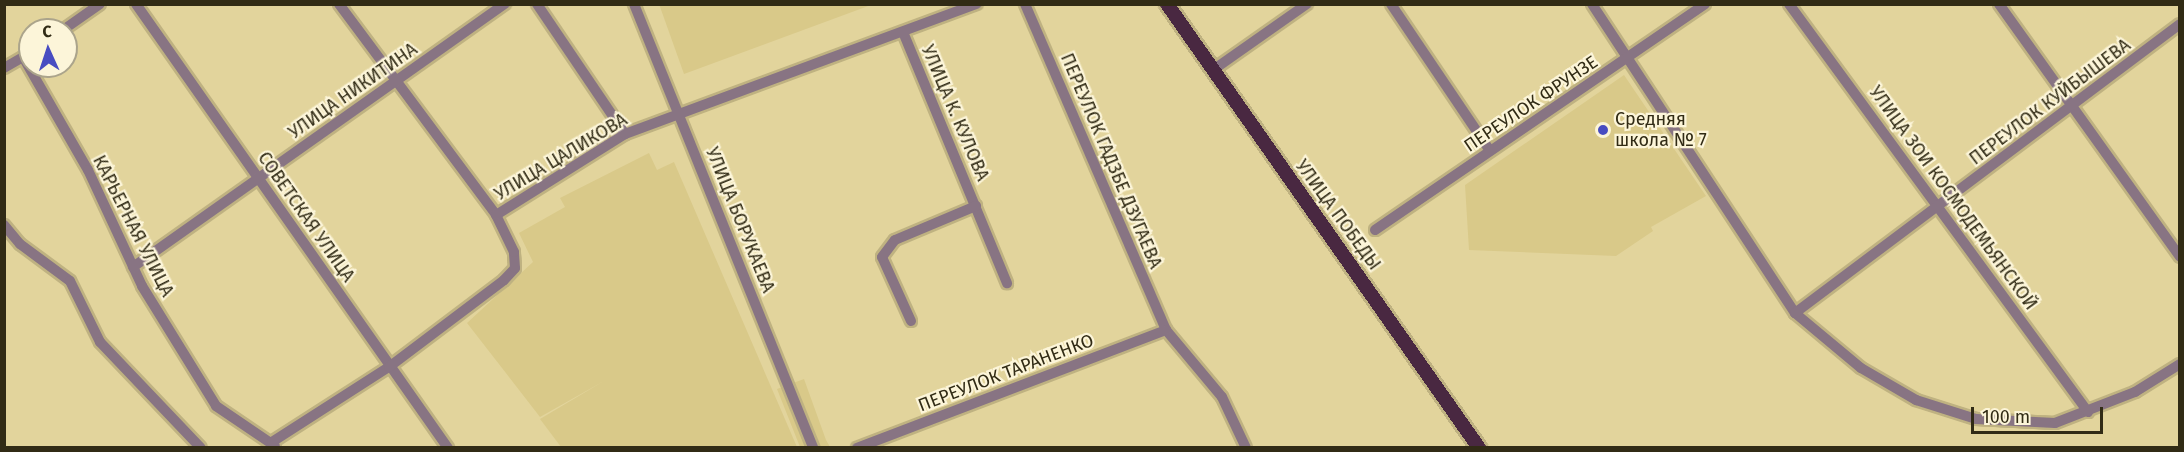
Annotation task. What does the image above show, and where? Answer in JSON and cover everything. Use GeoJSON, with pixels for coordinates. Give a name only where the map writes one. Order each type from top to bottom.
{"type":"FeatureCollection","features":[{"type":"Feature","properties":{"kind":"main road","name":"УЛИЦА ПОБЕДЫ"},"geometry":{"type":"LineString","coordinates":[[1167,4],[1479,447]]}},
{"type":"Feature","properties":{"kind":"street"},"geometry":{"type":"LineString","coordinates":[[78,19],[100,4]]}},
{"type":"Feature","properties":{"kind":"street","name":"СОВЕТСКАЯ УЛИЦА"},"geometry":{"type":"LineString","coordinates":[[136,4],[260,178],[389,367],[448,447]]}},
{"type":"Feature","properties":{"kind":"street"},"geometry":{"type":"LineString","coordinates":[[339,4],[394,82],[496,216]]}},
{"type":"Feature","properties":{"kind":"street","name":"УЛИЦА НИКИТИНА"},"geometry":{"type":"LineString","coordinates":[[133,267],[505,4]]}},
{"type":"Feature","properties":{"kind":"street"},"geometry":{"type":"LineString","coordinates":[[537,4],[625,134]]}},
{"type":"Feature","properties":{"kind":"street","name":"УЛИЦА БОРУКАЕВА"},"geometry":{"type":"LineString","coordinates":[[634,4],[813,447]]}},
{"type":"Feature","properties":{"kind":"street","name":"УЛИЦА ЦАЛИКОВА"},"geometry":{"type":"LineString","coordinates":[[274,445],[389,367],[515,268],[514,252],[496,216],[625,134],[977,4]]}},
{"type":"Feature","properties":{"kind":"street","name":"ПЕРЕУЛОК ГАДЗБЕ ДЗУГАЕВА"},"geometry":{"type":"LineString","coordinates":[[1025,4],[1166,330],[1222,398],[1246,447]]}},
{"type":"Feature","properties":{"kind":"street"},"geometry":{"type":"LineString","coordinates":[[1213,70],[1307,4]]}},
{"type":"Feature","properties":{"kind":"street"},"geometry":{"type":"LineString","coordinates":[[1391,4],[1490,151]]}},
{"type":"Feature","properties":{"kind":"street"},"geometry":{"type":"LineString","coordinates":[[1592,4],[1630,58],[1795,313],[1861,368],[1916,400],[1976,419],[2055,423],[2135,392],[2180,364]]}},
{"type":"Feature","properties":{"kind":"street","name":"ПЕРЕУЛОК ФРУНЗЕ"},"geometry":{"type":"LineString","coordinates":[[1375,230],[1630,58],[1705,4]]}},
{"type":"Feature","properties":{"kind":"street","name":"УЛИЦА ЗОИ КОСМОДЕМЬЯНСКОЙ"},"geometry":{"type":"LineString","coordinates":[[1789,4],[1939,205],[2088,412]]}},
{"type":"Feature","properties":{"kind":"street"},"geometry":{"type":"LineString","coordinates":[[1999,4],[2180,257]]}},
{"type":"Feature","properties":{"kind":"street","name":"ПЕРЕУЛОК КУЙБЫШЕВА"},"geometry":{"type":"LineString","coordinates":[[1795,313],[2072,109],[2180,24]]}},
{"type":"Feature","properties":{"kind":"street","name":"УЛИЦА К. КУЛОВА"},"geometry":{"type":"LineString","coordinates":[[903,32],[1007,283]]}},
{"type":"Feature","properties":{"kind":"street"},"geometry":{"type":"LineString","coordinates":[[4,68],[18,60]]}},
{"type":"Feature","properties":{"kind":"street","name":"КАРЬЕРНАЯ УЛИЦА"},"geometry":{"type":"LineString","coordinates":[[39,78],[88,170],[133,267],[216,406],[274,445]]}},
{"type":"Feature","properties":{"kind":"street","name":"УЛИЦА К. КУЛОВА"},"geometry":{"type":"LineString","coordinates":[[911,321],[882,257],[895,240],[976,206]]}},
{"type":"Feature","properties":{"kind":"street"},"geometry":{"type":"LineString","coordinates":[[4,225],[20,244],[70,281],[100,342],[201,447]]}},
{"type":"Feature","properties":{"kind":"street","name":"ПЕРЕУЛОК ТАРАНЕНКО"},"geometry":{"type":"LineString","coordinates":[[857,447],[1166,330]]}},
{"type":"Feature","properties":{"kind":"shaded area"},"geometry":{"type":"Polygon","coordinates":[[[659,4],[871,4],[871,5],[684,74],[659,4]]]}},
{"type":"Feature","properties":{"kind":"shaded area","name":"Средняя школа № 7"},"geometry":{"type":"Polygon","coordinates":[[[1624,75],[1706,196],[1651,227],[1653,231],[1616,256],[1469,250],[1465,185],[1624,75]]]}},
{"type":"Feature","properties":{"kind":"shaded area"},"geometry":{"type":"Polygon","coordinates":[[[649,153],[657,170],[674,162],[797,447],[561,447],[540,419],[604,381],[540,417],[467,323],[533,262],[519,233],[565,207],[560,198],[649,153]]]}},
{"type":"Feature","properties":{"kind":"shaded area"},"geometry":{"type":"Polygon","coordinates":[[[804,379],[830,447],[800,447],[777,389],[804,379]]]}},
{"type":"Feature","properties":{"kind":"place","name":"Средняя школа № 7"},"geometry":{"type":"Point","coordinates":[1603,130]}}]}
